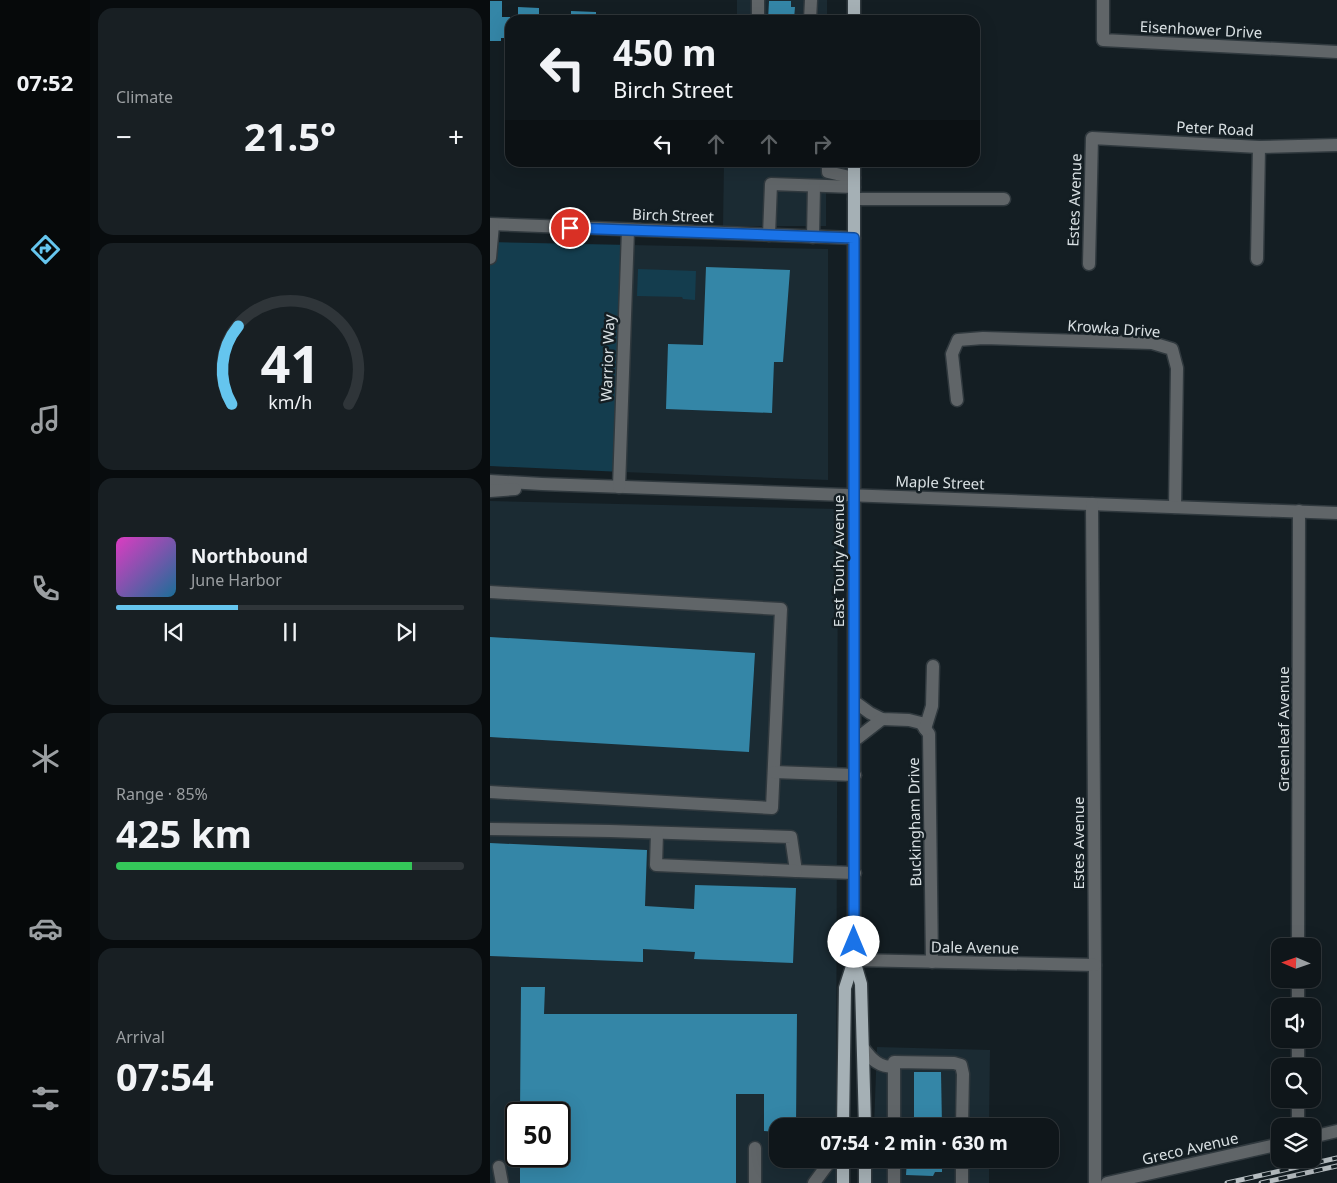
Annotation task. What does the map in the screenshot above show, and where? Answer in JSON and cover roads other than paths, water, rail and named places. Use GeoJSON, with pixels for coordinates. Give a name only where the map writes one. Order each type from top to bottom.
{"type":"FeatureCollection","features":[{"type":"Feature","properties":{"kind":"main road"},"geometry":{"type":"LineString","coordinates":[[854,0],[854,15]]}},
{"type":"Feature","properties":{"kind":"main road","name":"East Touhy Avenue"},"geometry":{"type":"LineString","coordinates":[[854,167],[854,960],[861,984],[865,1118]]}},
{"type":"Feature","properties":{"kind":"main road","name":"East Touhy Avenue"},"geometry":{"type":"LineString","coordinates":[[843,1118],[845,988],[854,960]]}},
{"type":"Feature","properties":{"kind":"main road"},"geometry":{"type":"LineString","coordinates":[[843,1168],[843,1183]]}},
{"type":"Feature","properties":{"kind":"main road"},"geometry":{"type":"LineString","coordinates":[[865,1168],[865,1183]]}},
{"type":"Feature","properties":{"kind":"street"},"geometry":{"type":"LineString","coordinates":[[758,0],[758,15]]}},
{"type":"Feature","properties":{"kind":"street"},"geometry":{"type":"LineString","coordinates":[[810,15],[811,0]]}},
{"type":"Feature","properties":{"kind":"street","name":"Eisenhower Drive"},"geometry":{"type":"LineString","coordinates":[[1103,0],[1103,40],[1337,52]]}},
{"type":"Feature","properties":{"kind":"street","name":"Peter Road"},"geometry":{"type":"LineString","coordinates":[[1092,138],[1259,147],[1337,145]]}},
{"type":"Feature","properties":{"kind":"street","name":"Estes Avenue"},"geometry":{"type":"LineString","coordinates":[[1089,264],[1092,138]]}},
{"type":"Feature","properties":{"kind":"street"},"geometry":{"type":"LineString","coordinates":[[1257,259],[1259,147]]}},
{"type":"Feature","properties":{"kind":"street"},"geometry":{"type":"LineString","coordinates":[[828,167],[828,172],[854,188]]}},
{"type":"Feature","properties":{"kind":"street"},"geometry":{"type":"LineString","coordinates":[[769,235],[771,184],[854,188],[1004,200]]}},
{"type":"Feature","properties":{"kind":"street"},"geometry":{"type":"LineString","coordinates":[[813,237],[814,186]]}},
{"type":"Feature","properties":{"kind":"street"},"geometry":{"type":"LineString","coordinates":[[490,258],[491,224]]}},
{"type":"Feature","properties":{"kind":"street","name":"Birch Street"},"geometry":{"type":"LineString","coordinates":[[491,224],[854,238]]}},
{"type":"Feature","properties":{"kind":"street","name":"Warrior Way"},"geometry":{"type":"LineString","coordinates":[[619,487],[628,230]]}},
{"type":"Feature","properties":{"kind":"street","name":"Krowka Drive"},"geometry":{"type":"LineString","coordinates":[[957,400],[952,354],[958,340],[983,338],[1152,343],[1172,349],[1177,368],[1175,507]]}},
{"type":"Feature","properties":{"kind":"street","name":"Maple Street"},"geometry":{"type":"LineString","coordinates":[[490,481],[1337,513]]}},
{"type":"Feature","properties":{"kind":"street","name":"Maple Street"},"geometry":{"type":"LineString","coordinates":[[490,491],[542,484]]}},
{"type":"Feature","properties":{"kind":"street","name":"Estes Avenue"},"geometry":{"type":"LineString","coordinates":[[1092,504],[1095,1183]]}},
{"type":"Feature","properties":{"kind":"street","name":"Greenleaf Avenue"},"geometry":{"type":"LineString","coordinates":[[1298,938],[1299,511]]}},
{"type":"Feature","properties":{"kind":"street"},"geometry":{"type":"LineString","coordinates":[[490,592],[781,609],[772,808],[490,792]]}},
{"type":"Feature","properties":{"kind":"street"},"geometry":{"type":"LineString","coordinates":[[925,729],[932,706],[933,666]]}},
{"type":"Feature","properties":{"kind":"street"},"geometry":{"type":"LineString","coordinates":[[855,702],[882,719],[909,720],[921,723],[925,729]]}},
{"type":"Feature","properties":{"kind":"street"},"geometry":{"type":"LineString","coordinates":[[855,740],[882,719]]}},
{"type":"Feature","properties":{"kind":"street","name":"Buckingham Drive"},"geometry":{"type":"LineString","coordinates":[[925,729],[929,734],[932,962]]}},
{"type":"Feature","properties":{"kind":"street"},"geometry":{"type":"LineString","coordinates":[[774,772],[855,775]]}},
{"type":"Feature","properties":{"kind":"street"},"geometry":{"type":"LineString","coordinates":[[490,829],[791,837],[796,871]]}},
{"type":"Feature","properties":{"kind":"street"},"geometry":{"type":"LineString","coordinates":[[656,833],[656,866],[855,873]]}},
{"type":"Feature","properties":{"kind":"street","name":"Dale Avenue"},"geometry":{"type":"LineString","coordinates":[[854,960],[1095,965]]}},
{"type":"Feature","properties":{"kind":"street"},"geometry":{"type":"LineString","coordinates":[[864,1049],[871,1058],[889,1067]]}},
{"type":"Feature","properties":{"kind":"street"},"geometry":{"type":"LineString","coordinates":[[864,1084],[868,1077],[889,1067],[894,1062],[954,1063],[961,1065],[963,1074],[962,1118]]}},
{"type":"Feature","properties":{"kind":"street"},"geometry":{"type":"LineString","coordinates":[[889,1067],[893,1118]]}},
{"type":"Feature","properties":{"kind":"street"},"geometry":{"type":"LineString","coordinates":[[1321,1135],[1337,1131]]}},
{"type":"Feature","properties":{"kind":"street","name":"Greco Avenue"},"geometry":{"type":"LineString","coordinates":[[1107,1183],[1271,1146]]}},
{"type":"Feature","properties":{"kind":"street"},"geometry":{"type":"LineString","coordinates":[[755,1183],[756,1148]]}},
{"type":"Feature","properties":{"kind":"street"},"geometry":{"type":"LineString","coordinates":[[499,1167],[502,1183]]}},
{"type":"Feature","properties":{"kind":"street"},"geometry":{"type":"LineString","coordinates":[[814,1183],[825,1168]]}},
{"type":"Feature","properties":{"kind":"street"},"geometry":{"type":"LineString","coordinates":[[894,1168],[894,1183]]}},
{"type":"Feature","properties":{"kind":"street"},"geometry":{"type":"LineString","coordinates":[[961,1183],[962,1168]]}},
{"type":"Feature","properties":{"kind":"railway"},"geometry":{"type":"LineString","coordinates":[[1227,1183],[1337,1158]]}},
{"type":"Feature","properties":{"kind":"railway"},"geometry":{"type":"LineString","coordinates":[[1261,1183],[1337,1166]]}}]}
